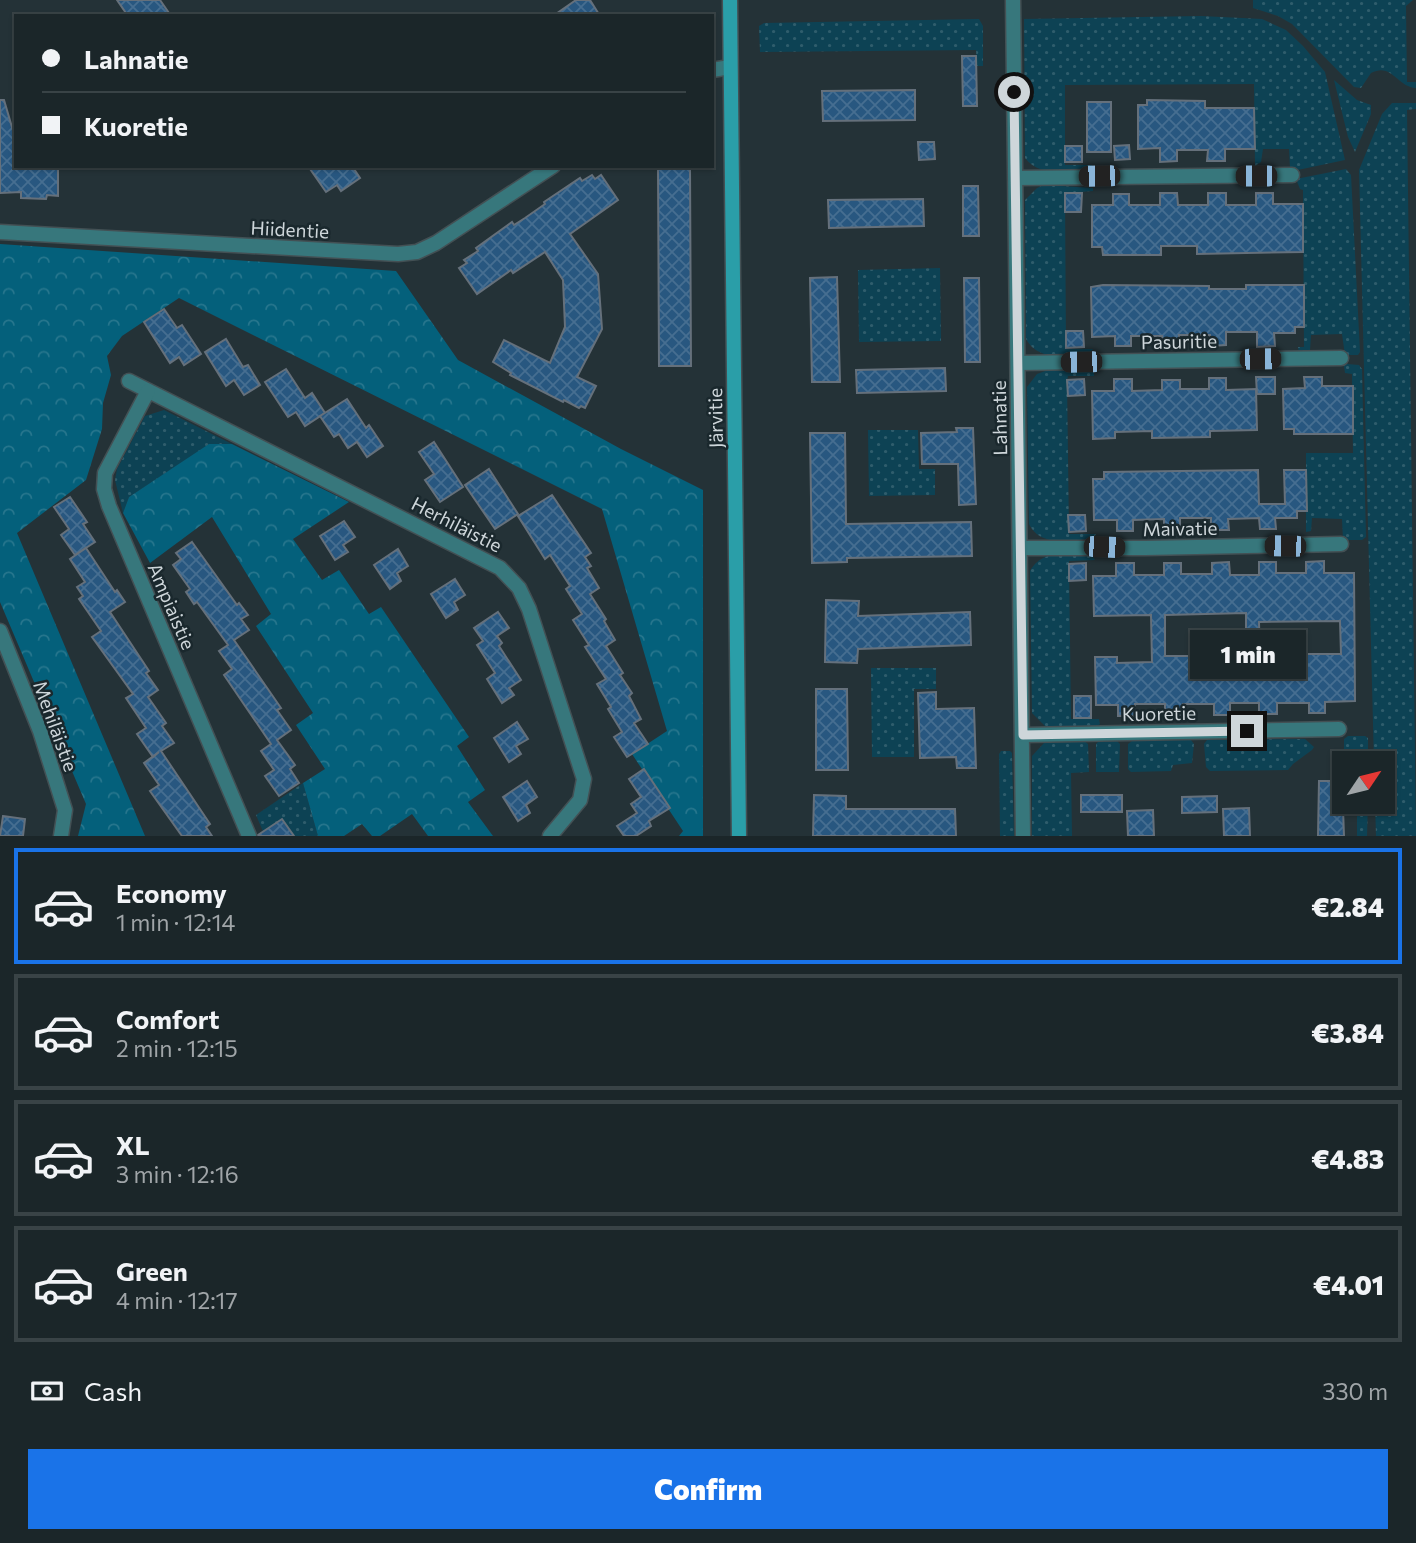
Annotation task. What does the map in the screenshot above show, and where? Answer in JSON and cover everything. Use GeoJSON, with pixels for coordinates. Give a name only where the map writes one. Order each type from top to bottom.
{"type":"FeatureCollection","features":[{"type":"Feature","properties":{"kind":"street","name":"Järvitie"},"geometry":{"type":"LineString","coordinates":[[730,0],[738,836]]}},
{"type":"Feature","properties":{"kind":"street","name":"Lahnatie"},"geometry":{"type":"LineString","coordinates":[[1013,0],[1023,836]]}},
{"type":"Feature","properties":{"kind":"street"},"geometry":{"type":"LineString","coordinates":[[714,70],[730,67]]}},
{"type":"Feature","properties":{"kind":"street","name":"Hiidentie"},"geometry":{"type":"LineString","coordinates":[[0,232],[398,254],[417,252],[436,243],[551,168]]}},
{"type":"Feature","properties":{"kind":"street"},"geometry":{"type":"LineString","coordinates":[[1016,178],[1292,175]]}},
{"type":"Feature","properties":{"kind":"street","name":"Pasuritie"},"geometry":{"type":"LineString","coordinates":[[1018,363],[1341,358]]}},
{"type":"Feature","properties":{"kind":"street","name":"Herhiläistie"},"geometry":{"type":"LineString","coordinates":[[130,381],[500,568],[519,588],[529,609],[584,779],[580,800],[550,836]]}},
{"type":"Feature","properties":{"kind":"street","name":"Ampiaistie"},"geometry":{"type":"LineString","coordinates":[[148,391],[105,474],[104,489],[250,836]]}},
{"type":"Feature","properties":{"kind":"street","name":"Maivatie"},"geometry":{"type":"LineString","coordinates":[[1020,548],[1341,544]]}},
{"type":"Feature","properties":{"kind":"street","name":"Mehiläistie"},"geometry":{"type":"LineString","coordinates":[[0,631],[40,732],[65,810],[61,836]]}},
{"type":"Feature","properties":{"kind":"street","name":"Kuoretie"},"geometry":{"type":"LineString","coordinates":[[1023,735],[1339,729]]}},
{"type":"Feature","properties":{"kind":"shaded area"},"geometry":{"type":"Polygon","coordinates":[[[1253,0],[1413,0],[1406,6],[1407,82],[1416,82],[1416,88],[1378,70],[1371,73],[1361,88],[1354,87],[1292,24],[1253,8],[1253,0]]]}},
{"type":"Feature","properties":{"kind":"shaded area"},"geometry":{"type":"Polygon","coordinates":[[[1201,16],[1262,19],[1286,30],[1303,46],[1325,72],[1345,160],[1293,171],[1290,168],[1289,149],[1263,149],[1261,162],[1255,166],[1254,84],[1065,85],[1065,165],[1092,165],[1090,170],[1046,171],[1025,158],[1024,19],[1201,16]]]}},
{"type":"Feature","properties":{"kind":"shaded area"},"geometry":{"type":"Polygon","coordinates":[[[979,19],[983,26],[983,66],[977,66],[976,50],[760,52],[759,26],[764,23],[979,19]]]}},
{"type":"Feature","properties":{"kind":"shaded area"},"geometry":{"type":"Polygon","coordinates":[[[1334,80],[1357,100],[1371,105],[1371,114],[1355,152],[1348,137],[1334,80]]]}},
{"type":"Feature","properties":{"kind":"shaded area"},"geometry":{"type":"Polygon","coordinates":[[[1392,103],[1416,103],[1416,109],[1407,110],[1416,836],[1376,836],[1375,814],[1395,814],[1395,751],[1374,751],[1359,170],[1382,114],[1392,103]]]}},
{"type":"Feature","properties":{"kind":"shaded area"},"geometry":{"type":"Polygon","coordinates":[[[1346,169],[1351,175],[1360,352],[1358,355],[1345,355],[1342,334],[1311,335],[1310,350],[1299,353],[1298,347],[1304,347],[1303,190],[1296,179],[1346,169]]]}},
{"type":"Feature","properties":{"kind":"shaded area"},"geometry":{"type":"Polygon","coordinates":[[[1044,185],[1093,188],[1093,191],[1065,193],[1066,349],[1093,349],[1088,355],[1045,354],[1031,346],[1026,339],[1025,200],[1044,185]]]}},
{"type":"Feature","properties":{"kind":"shaded area"},"geometry":{"type":"Polygon","coordinates":[[[940,268],[941,341],[859,342],[858,270],[940,268]]]}},
{"type":"Feature","properties":{"kind":"shaded area"},"geometry":{"type":"Polygon","coordinates":[[[1359,365],[1362,369],[1366,537],[1362,540],[1343,540],[1342,519],[1312,518],[1311,531],[1306,532],[1306,453],[1353,453],[1352,374],[1345,373],[1344,366],[1359,365]]]}},
{"type":"Feature","properties":{"kind":"shaded area"},"geometry":{"type":"Polygon","coordinates":[[[1048,370],[1091,370],[1094,373],[1094,376],[1068,376],[1067,380],[1069,534],[1096,534],[1093,539],[1048,540],[1034,532],[1029,524],[1027,387],[1037,374],[1048,370]]]}},
{"type":"Feature","properties":{"kind":"shaded area"},"geometry":{"type":"Polygon","coordinates":[[[164,410],[232,444],[209,445],[129,497],[123,513],[115,480],[117,469],[145,416],[164,410]]]}},
{"type":"Feature","properties":{"kind":"shaded area"},"geometry":{"type":"Polygon","coordinates":[[[868,430],[918,430],[919,469],[935,469],[935,495],[869,496],[868,430]]]}},
{"type":"Feature","properties":{"kind":"shaded area"},"geometry":{"type":"Polygon","coordinates":[[[1056,554],[1091,554],[1095,560],[1069,561],[1071,719],[1099,719],[1100,724],[1045,726],[1032,713],[1030,571],[1042,559],[1056,554]]]}},
{"type":"Feature","properties":{"kind":"shaded area"},"geometry":{"type":"Polygon","coordinates":[[[871,668],[936,668],[936,689],[914,689],[914,757],[872,757],[871,668]]]}},
{"type":"Feature","properties":{"kind":"shaded area"},"geometry":{"type":"Polygon","coordinates":[[[1348,736],[1368,738],[1368,751],[1344,751],[1344,739],[1348,736]]]}},
{"type":"Feature","properties":{"kind":"shaded area"},"geometry":{"type":"Polygon","coordinates":[[[1305,739],[1314,747],[1288,770],[1210,771],[1206,767],[1204,744],[1207,740],[1305,739]]]}},
{"type":"Feature","properties":{"kind":"shaded area"},"geometry":{"type":"Polygon","coordinates":[[[1191,740],[1194,744],[1192,763],[1173,765],[1171,771],[1131,772],[1128,769],[1128,744],[1132,741],[1191,740]]]}},
{"type":"Feature","properties":{"kind":"shaded area"},"geometry":{"type":"Polygon","coordinates":[[[1084,741],[1088,744],[1089,772],[1071,773],[1072,836],[1032,836],[1032,756],[1044,743],[1084,741]]]}},
{"type":"Feature","properties":{"kind":"shaded area"},"geometry":{"type":"Polygon","coordinates":[[[1099,741],[1117,741],[1120,744],[1119,772],[1096,772],[1096,744],[1099,741]]]}},
{"type":"Feature","properties":{"kind":"shaded area"},"geometry":{"type":"Polygon","coordinates":[[[1001,751],[1012,753],[1014,836],[1000,836],[1001,751]]]}},
{"type":"Feature","properties":{"kind":"shaded area"},"geometry":{"type":"Polygon","coordinates":[[[303,783],[318,836],[265,836],[256,815],[303,783]]]}},
{"type":"Feature","properties":{"kind":"shaded area"},"geometry":{"type":"Polygon","coordinates":[[[1357,814],[1368,814],[1367,836],[1357,836],[1357,814]]]}},
{"type":"Feature","properties":{"kind":"green space"},"geometry":{"type":"Polygon","coordinates":[[[0,244],[396,271],[458,360],[621,449],[703,490],[703,836],[679,836],[683,831],[632,754],[667,731],[602,509],[179,298],[122,336],[107,356],[111,375],[103,403],[102,429],[86,480],[17,533],[145,836],[78,836],[86,804],[0,602],[0,244]]]}},
{"type":"Feature","properties":{"kind":"green space"},"geometry":{"type":"Polygon","coordinates":[[[209,444],[232,444],[349,502],[293,539],[322,580],[339,570],[369,614],[381,607],[469,737],[457,746],[485,790],[468,802],[493,836],[428,836],[412,814],[380,836],[372,836],[362,824],[344,836],[318,836],[303,783],[325,769],[296,725],[313,713],[256,626],[271,614],[212,517],[150,563],[123,513],[129,497],[209,444]]]}},
{"type":"Feature","properties":{"kind":"building"},"geometry":{"type":"Polygon","coordinates":[[[117,0],[160,0],[170,14],[127,14],[117,0]]]}},
{"type":"Feature","properties":{"kind":"building"},"geometry":{"type":"Polygon","coordinates":[[[576,0],[590,0],[599,14],[556,14],[576,0]]]}},
{"type":"Feature","properties":{"kind":"building"},"geometry":{"type":"Polygon","coordinates":[[[962,56],[976,56],[977,106],[963,106],[962,56]]]}},
{"type":"Feature","properties":{"kind":"building"},"geometry":{"type":"Polygon","coordinates":[[[915,90],[915,120],[823,121],[822,91],[915,90]]]}},
{"type":"Feature","properties":{"kind":"building"},"geometry":{"type":"Polygon","coordinates":[[[0,100],[4,100],[14,134],[14,168],[58,168],[58,196],[47,195],[46,199],[21,198],[21,192],[0,193],[0,100]]]}},
{"type":"Feature","properties":{"kind":"building"},"geometry":{"type":"Polygon","coordinates":[[[1147,100],[1205,101],[1205,108],[1254,108],[1255,149],[1225,149],[1225,161],[1207,161],[1208,150],[1177,150],[1177,161],[1160,162],[1160,148],[1138,149],[1138,105],[1147,105],[1147,100]]]}},
{"type":"Feature","properties":{"kind":"building"},"geometry":{"type":"Polygon","coordinates":[[[1087,102],[1111,102],[1111,152],[1087,152],[1087,102]]]}},
{"type":"Feature","properties":{"kind":"building"},"geometry":{"type":"Polygon","coordinates":[[[918,142],[934,142],[935,159],[919,160],[918,142]]]}},
{"type":"Feature","properties":{"kind":"building"},"geometry":{"type":"Polygon","coordinates":[[[1129,145],[1130,159],[1115,160],[1114,146],[1129,145]]]}},
{"type":"Feature","properties":{"kind":"building"},"geometry":{"type":"Polygon","coordinates":[[[1065,146],[1082,146],[1082,162],[1065,162],[1065,146]]]}},
{"type":"Feature","properties":{"kind":"building"},"geometry":{"type":"Polygon","coordinates":[[[309,168],[353,168],[360,178],[341,191],[337,185],[326,192],[309,168]]]}},
{"type":"Feature","properties":{"kind":"building"},"geometry":{"type":"Polygon","coordinates":[[[658,168],[690,168],[691,366],[659,366],[658,168]]]}},
{"type":"Feature","properties":{"kind":"building"},"geometry":{"type":"Polygon","coordinates":[[[592,175],[595,179],[601,175],[618,200],[570,234],[598,274],[602,329],[577,377],[596,386],[585,408],[579,408],[510,375],[511,373],[493,362],[504,340],[550,363],[565,327],[563,280],[545,252],[513,273],[511,270],[477,294],[459,268],[467,263],[464,260],[478,251],[476,248],[512,222],[514,225],[580,178],[582,181],[592,175]]]}},
{"type":"Feature","properties":{"kind":"building"},"geometry":{"type":"Polygon","coordinates":[[[963,186],[978,186],[979,236],[963,236],[963,186]]]}},
{"type":"Feature","properties":{"kind":"building"},"geometry":{"type":"Polygon","coordinates":[[[1065,193],[1082,193],[1081,212],[1065,212],[1065,193]]]}},
{"type":"Feature","properties":{"kind":"building"},"geometry":{"type":"Polygon","coordinates":[[[1160,193],[1177,193],[1178,205],[1208,205],[1208,193],[1226,193],[1226,205],[1256,205],[1256,193],[1273,193],[1273,204],[1303,204],[1303,252],[1197,254],[1197,246],[1161,246],[1161,255],[1103,255],[1102,247],[1092,247],[1092,205],[1113,205],[1113,194],[1129,194],[1129,205],[1160,205],[1160,193]]]}},
{"type":"Feature","properties":{"kind":"building"},"geometry":{"type":"Polygon","coordinates":[[[923,199],[924,226],[829,228],[828,200],[923,199]]]}},
{"type":"Feature","properties":{"kind":"building"},"geometry":{"type":"Polygon","coordinates":[[[837,277],[840,382],[812,382],[810,278],[837,277]]]}},
{"type":"Feature","properties":{"kind":"building"},"geometry":{"type":"Polygon","coordinates":[[[964,278],[979,278],[980,362],[965,362],[964,278]]]}},
{"type":"Feature","properties":{"kind":"building"},"geometry":{"type":"Polygon","coordinates":[[[1103,285],[1246,289],[1246,285],[1304,285],[1304,327],[1295,327],[1295,333],[1274,333],[1275,346],[1257,347],[1257,332],[1226,332],[1226,345],[1210,346],[1210,335],[1179,335],[1179,345],[1163,346],[1162,336],[1131,336],[1131,346],[1115,346],[1115,336],[1092,337],[1091,287],[1103,285]]]}},
{"type":"Feature","properties":{"kind":"building"},"geometry":{"type":"Polygon","coordinates":[[[164,309],[177,328],[182,325],[201,354],[184,365],[179,357],[170,363],[144,322],[164,309]]]}},
{"type":"Feature","properties":{"kind":"building"},"geometry":{"type":"Polygon","coordinates":[[[1066,331],[1083,331],[1084,347],[1066,348],[1066,331]]]}},
{"type":"Feature","properties":{"kind":"building"},"geometry":{"type":"Polygon","coordinates":[[[226,339],[243,367],[248,365],[260,385],[244,395],[234,380],[226,386],[205,352],[226,339]]]}},
{"type":"Feature","properties":{"kind":"building"},"geometry":{"type":"Polygon","coordinates":[[[945,368],[946,391],[857,393],[856,370],[945,368]]]}},
{"type":"Feature","properties":{"kind":"building"},"geometry":{"type":"Polygon","coordinates":[[[286,369],[305,398],[312,393],[325,413],[305,426],[296,412],[288,417],[265,382],[286,369]]]}},
{"type":"Feature","properties":{"kind":"building"},"geometry":{"type":"Polygon","coordinates":[[[1256,377],[1275,377],[1275,394],[1257,394],[1256,377]]]}},
{"type":"Feature","properties":{"kind":"building"},"geometry":{"type":"Polygon","coordinates":[[[1304,377],[1322,377],[1322,386],[1353,386],[1353,434],[1294,434],[1294,429],[1284,429],[1283,389],[1305,388],[1304,377]]]}},
{"type":"Feature","properties":{"kind":"building"},"geometry":{"type":"Polygon","coordinates":[[[1209,378],[1226,378],[1226,390],[1256,389],[1257,430],[1210,431],[1210,437],[1152,438],[1152,431],[1115,432],[1115,438],[1093,439],[1092,391],[1114,391],[1114,379],[1132,379],[1132,391],[1162,390],[1162,380],[1180,380],[1180,389],[1209,389],[1209,378]]]}},
{"type":"Feature","properties":{"kind":"building"},"geometry":{"type":"Polygon","coordinates":[[[1084,379],[1085,395],[1068,396],[1067,380],[1084,379]]]}},
{"type":"Feature","properties":{"kind":"building"},"geometry":{"type":"Polygon","coordinates":[[[347,399],[366,428],[369,425],[383,446],[367,457],[357,442],[348,448],[339,434],[334,437],[320,416],[347,399]]]}},
{"type":"Feature","properties":{"kind":"building"},"geometry":{"type":"Polygon","coordinates":[[[956,428],[973,428],[976,504],[959,505],[958,464],[922,464],[921,433],[957,432],[956,428]]]}},
{"type":"Feature","properties":{"kind":"building"},"geometry":{"type":"Polygon","coordinates":[[[810,433],[845,433],[846,524],[971,522],[972,556],[847,558],[847,562],[812,563],[810,433]]]}},
{"type":"Feature","properties":{"kind":"building"},"geometry":{"type":"Polygon","coordinates":[[[434,442],[463,487],[440,502],[425,480],[434,474],[419,452],[434,442]]]}},
{"type":"Feature","properties":{"kind":"building"},"geometry":{"type":"Polygon","coordinates":[[[489,469],[518,514],[495,529],[465,485],[489,469]]]}},
{"type":"Feature","properties":{"kind":"building"},"geometry":{"type":"Polygon","coordinates":[[[1258,470],[1259,504],[1285,504],[1284,470],[1306,470],[1307,511],[1297,511],[1297,518],[1275,518],[1276,529],[1260,529],[1259,518],[1228,519],[1229,530],[1211,530],[1211,518],[1180,518],[1180,530],[1164,530],[1164,519],[1133,520],[1133,531],[1117,531],[1117,520],[1094,520],[1093,479],[1104,479],[1104,472],[1258,470]]]}},
{"type":"Feature","properties":{"kind":"building"},"geometry":{"type":"Polygon","coordinates":[[[552,495],[591,553],[585,557],[591,566],[587,568],[599,588],[590,594],[606,619],[604,621],[615,640],[606,646],[623,673],[620,675],[632,693],[629,696],[641,719],[634,723],[648,744],[627,757],[614,737],[622,732],[597,684],[606,679],[585,647],[589,645],[573,620],[582,614],[566,589],[570,586],[550,555],[545,559],[518,516],[552,495]]]}},
{"type":"Feature","properties":{"kind":"building"},"geometry":{"type":"Polygon","coordinates":[[[70,497],[87,522],[83,524],[95,542],[75,555],[61,535],[69,529],[54,507],[70,497]]]}},
{"type":"Feature","properties":{"kind":"building"},"geometry":{"type":"Polygon","coordinates":[[[1068,515],[1085,515],[1086,531],[1069,532],[1068,515]]]}},
{"type":"Feature","properties":{"kind":"building"},"geometry":{"type":"Polygon","coordinates":[[[344,521],[355,537],[343,545],[348,552],[335,560],[320,536],[344,521]]]}},
{"type":"Feature","properties":{"kind":"building"},"geometry":{"type":"Polygon","coordinates":[[[192,542],[237,605],[239,603],[248,615],[241,619],[249,630],[234,640],[281,708],[277,710],[291,730],[277,740],[295,765],[290,769],[299,783],[279,796],[265,776],[274,770],[261,751],[271,744],[224,675],[232,669],[219,651],[228,645],[197,602],[194,604],[186,592],[190,589],[173,565],[181,559],[176,553],[192,542]]]}},
{"type":"Feature","properties":{"kind":"building"},"geometry":{"type":"Polygon","coordinates":[[[86,548],[115,592],[117,590],[125,602],[110,612],[149,671],[146,673],[158,690],[148,697],[166,723],[162,726],[174,743],[161,751],[210,824],[206,827],[212,836],[182,836],[150,791],[159,785],[144,763],[153,757],[137,734],[146,728],[126,698],[133,694],[92,637],[101,631],[79,599],[83,596],[77,587],[85,582],[70,559],[86,548]]]}},
{"type":"Feature","properties":{"kind":"building"},"geometry":{"type":"Polygon","coordinates":[[[398,549],[408,566],[397,573],[401,581],[390,589],[374,565],[398,549]]]}},
{"type":"Feature","properties":{"kind":"building"},"geometry":{"type":"Polygon","coordinates":[[[1324,561],[1324,573],[1354,573],[1355,701],[1325,702],[1325,713],[1309,713],[1309,703],[1277,703],[1277,714],[1259,714],[1259,703],[1230,703],[1230,715],[1214,715],[1214,704],[1183,704],[1183,715],[1165,715],[1165,704],[1135,704],[1135,716],[1118,716],[1118,705],[1096,705],[1095,657],[1117,657],[1117,663],[1152,662],[1151,615],[1094,616],[1093,576],[1116,576],[1116,563],[1134,563],[1134,575],[1164,575],[1164,563],[1181,563],[1181,574],[1212,574],[1212,563],[1229,562],[1230,575],[1259,575],[1259,562],[1276,562],[1276,573],[1306,573],[1306,562],[1324,561]],[[1246,613],[1165,615],[1165,656],[1200,656],[1200,653],[1246,654],[1246,613]],[[1340,621],[1259,622],[1260,663],[1296,662],[1296,654],[1341,654],[1340,621]]]}},
{"type":"Feature","properties":{"kind":"building"},"geometry":{"type":"Polygon","coordinates":[[[1086,563],[1086,580],[1069,581],[1069,564],[1086,563]]]}},
{"type":"Feature","properties":{"kind":"building"},"geometry":{"type":"Polygon","coordinates":[[[455,579],[465,595],[454,602],[458,610],[446,618],[431,594],[455,579]]]}},
{"type":"Feature","properties":{"kind":"building"},"geometry":{"type":"Polygon","coordinates":[[[826,600],[859,601],[858,616],[970,612],[971,645],[858,649],[857,663],[825,662],[826,600]]]}},
{"type":"Feature","properties":{"kind":"building"},"geometry":{"type":"Polygon","coordinates":[[[498,612],[509,628],[497,636],[502,643],[499,646],[521,680],[509,688],[514,695],[502,703],[487,679],[495,673],[477,645],[483,641],[474,628],[498,612]]]}},
{"type":"Feature","properties":{"kind":"building"},"geometry":{"type":"Polygon","coordinates":[[[816,689],[847,689],[848,770],[816,770],[816,689]]]}},
{"type":"Feature","properties":{"kind":"building"},"geometry":{"type":"Polygon","coordinates":[[[936,692],[936,709],[974,708],[976,768],[957,768],[956,757],[920,758],[918,693],[936,692]]]}},
{"type":"Feature","properties":{"kind":"building"},"geometry":{"type":"Polygon","coordinates":[[[1074,696],[1091,696],[1091,718],[1074,718],[1074,696]]]}},
{"type":"Feature","properties":{"kind":"building"},"geometry":{"type":"Polygon","coordinates":[[[517,722],[528,739],[516,746],[521,754],[509,762],[494,738],[517,722]]]}},
{"type":"Feature","properties":{"kind":"building"},"geometry":{"type":"Polygon","coordinates":[[[644,769],[670,808],[649,821],[651,826],[636,836],[624,836],[617,826],[637,813],[631,804],[641,797],[629,779],[644,769]]]}},
{"type":"Feature","properties":{"kind":"building"},"geometry":{"type":"Polygon","coordinates":[[[527,781],[537,797],[526,805],[530,813],[518,821],[503,797],[527,781]]]}},
{"type":"Feature","properties":{"kind":"building"},"geometry":{"type":"Polygon","coordinates":[[[1319,781],[1332,781],[1332,814],[1343,814],[1344,836],[1318,836],[1319,781]]]}},
{"type":"Feature","properties":{"kind":"building"},"geometry":{"type":"Polygon","coordinates":[[[814,795],[846,796],[846,809],[955,809],[956,836],[813,836],[814,795]]]}},
{"type":"Feature","properties":{"kind":"building"},"geometry":{"type":"Polygon","coordinates":[[[1081,795],[1122,795],[1122,812],[1081,812],[1081,795]]]}},
{"type":"Feature","properties":{"kind":"building"},"geometry":{"type":"Polygon","coordinates":[[[1217,796],[1217,812],[1182,813],[1182,797],[1217,796]]]}},
{"type":"Feature","properties":{"kind":"building"},"geometry":{"type":"Polygon","coordinates":[[[1249,808],[1250,836],[1224,836],[1223,809],[1249,808]]]}},
{"type":"Feature","properties":{"kind":"building"},"geometry":{"type":"Polygon","coordinates":[[[1153,810],[1154,836],[1128,836],[1127,811],[1153,810]]]}},
{"type":"Feature","properties":{"kind":"building"},"geometry":{"type":"Polygon","coordinates":[[[3,816],[25,819],[23,836],[0,836],[3,816]]]}},
{"type":"Feature","properties":{"kind":"building"},"geometry":{"type":"Polygon","coordinates":[[[282,819],[294,836],[258,836],[258,835],[282,819]]]}},
{"type":"Feature","properties":{"kind":"route"},"geometry":{"type":"LineString","coordinates":[[1014,92],[1023,735],[1247,731]]}}]}
